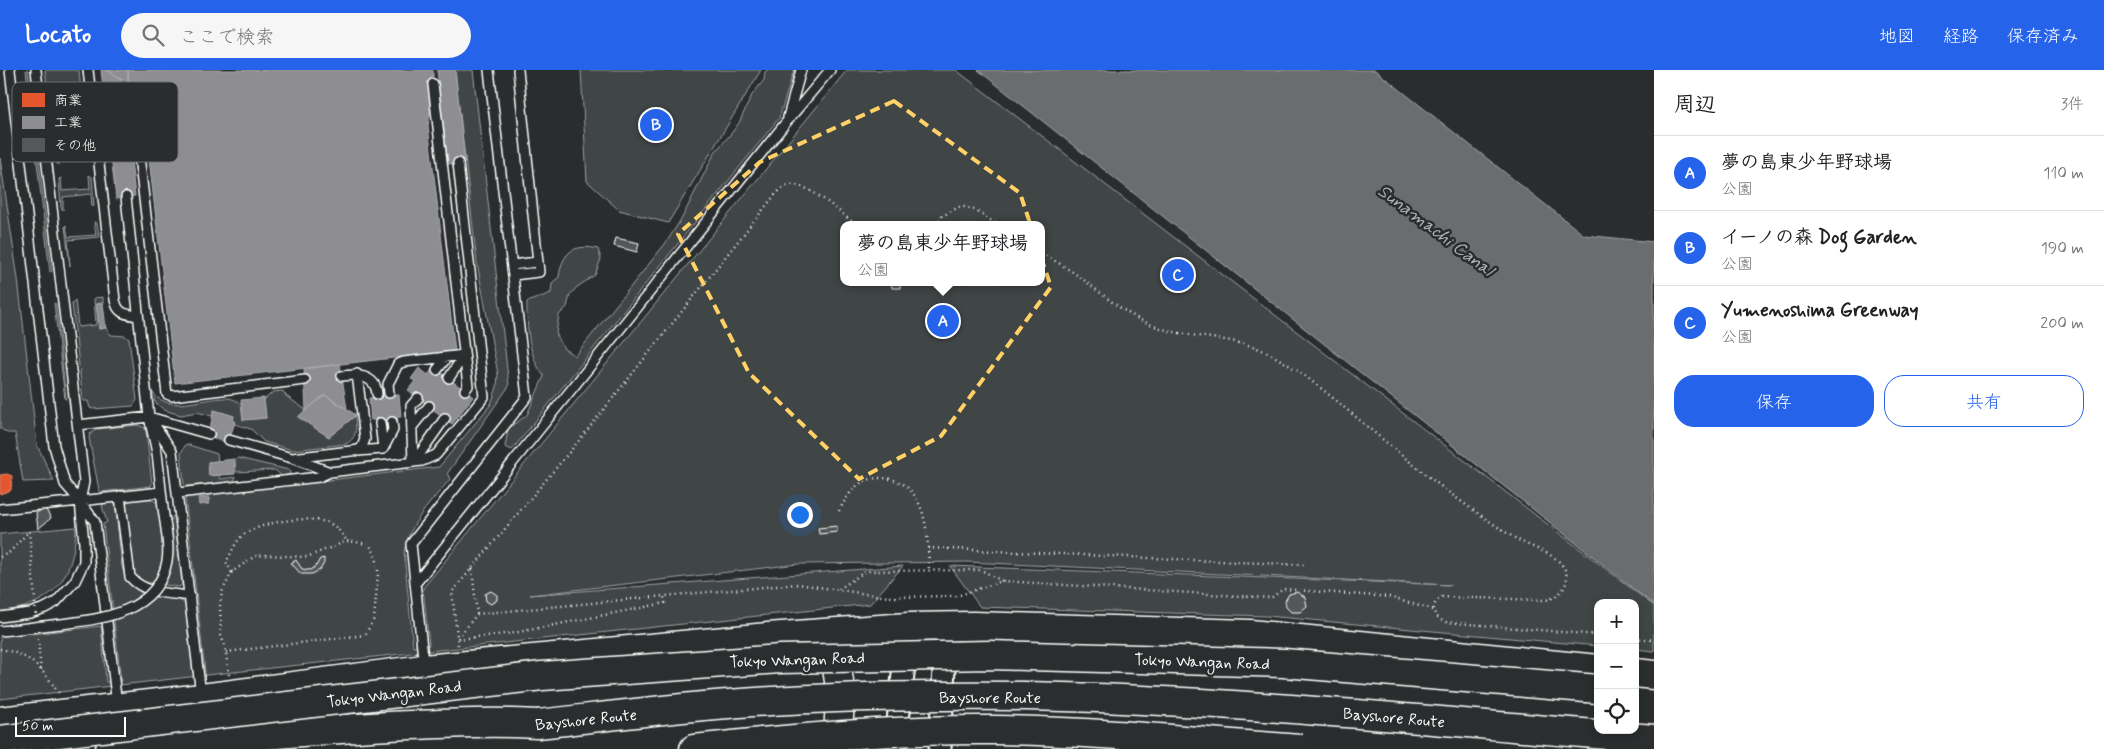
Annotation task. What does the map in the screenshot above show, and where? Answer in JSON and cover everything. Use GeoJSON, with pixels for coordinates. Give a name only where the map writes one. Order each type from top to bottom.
{"type":"FeatureCollection","features":[{"type":"Feature","properties":{"kind":"highway"},"geometry":{"type":"LineString","coordinates":[[0,721],[202,698],[424,669],[908,627],[946,626],[1250,634],[1594,669]]}},
{"type":"Feature","properties":{"kind":"highway"},"geometry":{"type":"LineString","coordinates":[[810,634],[824,643],[837,665],[840,679],[837,749]]}},
{"type":"Feature","properties":{"kind":"highway","name":"Tokyo Wangan Road"},"geometry":{"type":"LineString","coordinates":[[0,740],[542,676],[780,659],[990,655],[1254,662],[1594,689]]}},
{"type":"Feature","properties":{"kind":"highway"},"geometry":{"type":"LineString","coordinates":[[1639,673],[1654,675]]}},
{"type":"Feature","properties":{"kind":"highway"},"geometry":{"type":"LineString","coordinates":[[1639,692],[1654,693]]}},
{"type":"Feature","properties":{"kind":"highway","name":"Bayshore Route"},"geometry":{"type":"LineString","coordinates":[[327,749],[728,704],[817,699],[1024,696],[1126,699],[1293,709],[1654,739]]}},
{"type":"Feature","properties":{"kind":"highway"},"geometry":{"type":"LineString","coordinates":[[110,749],[281,732],[494,721],[538,724]]}},
{"type":"Feature","properties":{"kind":"highway","name":"Bayshore Route"},"geometry":{"type":"LineString","coordinates":[[694,749],[753,746],[840,734],[998,730],[1098,734],[1300,749]]}},
{"type":"Feature","properties":{"kind":"street"},"geometry":{"type":"LineString","coordinates":[[940,749],[946,626]]}},
{"type":"Feature","properties":{"kind":"street"},"geometry":{"type":"LineString","coordinates":[[895,749],[908,627]]}},
{"type":"Feature","properties":{"kind":"lane"},"geometry":{"type":"LineString","coordinates":[[10,70],[12,87]]}},
{"type":"Feature","properties":{"kind":"lane"},"geometry":{"type":"LineString","coordinates":[[424,669],[411,544],[526,397],[489,70]]}},
{"type":"Feature","properties":{"kind":"lane"},"geometry":{"type":"LineString","coordinates":[[513,275],[539,272],[518,70]]}},
{"type":"Feature","properties":{"kind":"lane"},"geometry":{"type":"LineString","coordinates":[[788,120],[801,70]]}},
{"type":"Feature","properties":{"kind":"lane"},"geometry":{"type":"LineString","coordinates":[[415,584],[830,70]]}},
{"type":"Feature","properties":{"kind":"lane"},"geometry":{"type":"LineString","coordinates":[[433,84],[468,386],[464,390]]}},
{"type":"Feature","properties":{"kind":"lane"},"geometry":{"type":"LineString","coordinates":[[21,162],[54,446],[65,484],[80,500],[95,522],[117,708]]}},
{"type":"Feature","properties":{"kind":"lane"},"geometry":{"type":"LineString","coordinates":[[0,617],[30,613],[56,602],[74,581],[84,562],[80,500],[84,482],[47,162]]}},
{"type":"Feature","properties":{"kind":"lane"},"geometry":{"type":"LineString","coordinates":[[99,162],[116,308],[122,314],[138,316]]}},
{"type":"Feature","properties":{"kind":"lane"},"geometry":{"type":"LineString","coordinates":[[140,162],[167,394],[172,396],[305,380]]}},
{"type":"Feature","properties":{"kind":"lane"},"geometry":{"type":"LineString","coordinates":[[178,493],[318,477],[330,472],[413,462],[436,455],[484,396],[458,163]]}},
{"type":"Feature","properties":{"kind":"lane"},"geometry":{"type":"LineString","coordinates":[[0,631],[108,618],[133,608],[144,600],[160,580],[167,561],[168,551],[157,453],[149,417],[126,198]]}},
{"type":"Feature","properties":{"kind":"lane"},"geometry":{"type":"LineString","coordinates":[[512,265],[537,262]]}},
{"type":"Feature","properties":{"kind":"lane"},"geometry":{"type":"LineString","coordinates":[[389,393],[388,384],[398,364],[464,355]]}},
{"type":"Feature","properties":{"kind":"lane"},"geometry":{"type":"LineString","coordinates":[[449,378],[464,355]]}},
{"type":"Feature","properties":{"kind":"lane"},"geometry":{"type":"LineString","coordinates":[[438,370],[447,357]]}},
{"type":"Feature","properties":{"kind":"lane"},"geometry":{"type":"LineString","coordinates":[[342,376],[357,374],[371,381],[378,394]]}},
{"type":"Feature","properties":{"kind":"lane"},"geometry":{"type":"LineString","coordinates":[[354,452],[362,447],[365,439],[357,374]]}},
{"type":"Feature","properties":{"kind":"lane"},"geometry":{"type":"LineString","coordinates":[[413,462],[411,406],[418,398]]}},
{"type":"Feature","properties":{"kind":"lane"},"geometry":{"type":"LineString","coordinates":[[412,427],[429,406]]}},
{"type":"Feature","properties":{"kind":"lane"},"geometry":{"type":"LineString","coordinates":[[78,425],[149,417],[209,434]]}},
{"type":"Feature","properties":{"kind":"lane"},"geometry":{"type":"LineString","coordinates":[[149,417],[172,451],[202,698]]}},
{"type":"Feature","properties":{"kind":"lane"},"geometry":{"type":"LineString","coordinates":[[413,462],[445,418]]}},
{"type":"Feature","properties":{"kind":"lane"},"geometry":{"type":"LineString","coordinates":[[383,449],[393,430],[392,422]]}},
{"type":"Feature","properties":{"kind":"lane"},"geometry":{"type":"LineString","coordinates":[[380,423],[383,449]]}},
{"type":"Feature","properties":{"kind":"lane"},"geometry":{"type":"LineString","coordinates":[[229,440],[292,458],[330,472]]}},
{"type":"Feature","properties":{"kind":"lane"},"geometry":{"type":"LineString","coordinates":[[292,458],[383,449]]}},
{"type":"Feature","properties":{"kind":"lane"},"geometry":{"type":"LineString","coordinates":[[0,509],[161,492]]}},
{"type":"Feature","properties":{"kind":"lane"},"geometry":{"type":"LineString","coordinates":[[120,496],[130,577],[137,585],[147,590],[190,596]]}},
{"type":"Feature","properties":{"kind":"path"},"geometry":{"type":"LineString","coordinates":[[458,639],[452,592],[577,444],[774,196],[786,186],[796,185],[811,190],[851,221]]}},
{"type":"Feature","properties":{"kind":"path"},"geometry":{"type":"LineString","coordinates":[[939,221],[942,216],[961,206],[975,210],[992,221]]}},
{"type":"Feature","properties":{"kind":"path"},"geometry":{"type":"LineString","coordinates":[[1045,255],[1077,275],[1117,307],[1143,321],[1171,332],[1255,346],[1283,361],[1321,388],[1481,516],[1520,541],[1558,561],[1565,568],[1564,588],[1554,598],[1544,600],[1442,597],[1436,600],[1433,610],[1435,616],[1445,622],[1594,635]]}},
{"type":"Feature","properties":{"kind":"path"},"geometry":{"type":"LineString","coordinates":[[839,511],[857,485],[868,478],[895,479],[906,484],[916,497],[924,516],[929,570]]}},
{"type":"Feature","properties":{"kind":"path"},"geometry":{"type":"LineString","coordinates":[[232,572],[226,562],[242,536],[271,523],[293,519],[321,521],[333,525],[347,541]]}},
{"type":"Feature","properties":{"kind":"path"},"geometry":{"type":"LineString","coordinates":[[0,557],[10,552],[29,531],[35,602]]}},
{"type":"Feature","properties":{"kind":"path"},"geometry":{"type":"LineString","coordinates":[[226,652],[365,636],[374,619],[378,565],[369,544],[347,541],[307,557],[255,556],[232,572],[222,592],[220,606],[221,636],[226,652],[229,676]]}},
{"type":"Feature","properties":{"kind":"path"},"geometry":{"type":"LineString","coordinates":[[928,548],[1306,565]]}},
{"type":"Feature","properties":{"kind":"path"},"geometry":{"type":"LineString","coordinates":[[458,639],[477,614],[472,569]]}},
{"type":"Feature","properties":{"kind":"path"},"geometry":{"type":"LineString","coordinates":[[839,588],[866,571],[980,570],[1002,581]]}},
{"type":"Feature","properties":{"kind":"path"},"geometry":{"type":"LineString","coordinates":[[477,614],[798,584],[839,588],[888,597],[957,596],[1002,581],[1272,598],[1283,589],[1389,597],[1433,610]]}},
{"type":"Feature","properties":{"kind":"path"},"geometry":{"type":"LineString","coordinates":[[458,639],[514,633],[665,603],[664,596]]}},
{"type":"Feature","properties":{"kind":"path"},"geometry":{"type":"LineString","coordinates":[[38,632],[42,671]]}},
{"type":"Feature","properties":{"kind":"path"},"geometry":{"type":"LineString","coordinates":[[1639,638],[1654,640]]}},
{"type":"Feature","properties":{"kind":"path"},"geometry":{"type":"LineString","coordinates":[[0,649],[18,653],[36,664],[59,694]]}},
{"type":"Feature","properties":{"kind":"highlighted area"},"geometry":{"type":"Polygon","coordinates":[[[894,101],[1020,193],[1051,287],[941,436],[859,479],[749,373],[678,234],[760,162],[894,101]]]}},
{"type":"Feature","properties":{"kind":"shaded area"},"geometry":{"type":"Polygon","coordinates":[[[26,70],[28,70],[29,82],[27,82],[26,70]]]}},
{"type":"Feature","properties":{"kind":"shaded area"},"geometry":{"type":"Polygon","coordinates":[[[45,70],[79,70],[80,82],[47,82],[45,70]]]}},
{"type":"Feature","properties":{"kind":"shaded area"},"geometry":{"type":"Polygon","coordinates":[[[455,70],[473,70],[509,386],[447,474],[451,478],[422,513],[407,541],[404,552],[413,647],[429,645],[423,588],[847,70],[956,70],[1654,606],[1654,651],[1639,649],[1639,599],[1594,599],[1594,646],[1267,616],[980,607],[950,566],[1451,585],[968,562],[798,564],[530,595],[903,566],[870,604],[215,674],[0,699],[0,635],[31,632],[32,634],[101,626],[106,682],[121,681],[103,524],[107,522],[102,506],[106,501],[113,502],[115,505],[122,567],[127,582],[140,592],[177,598],[185,604],[193,673],[205,672],[185,497],[439,467],[491,404],[497,387],[498,374],[477,263],[455,70]]]}},
{"type":"Feature","properties":{"kind":"shaded area"},"geometry":{"type":"Polygon","coordinates":[[[581,70],[761,70],[668,223],[619,210],[587,181],[581,70]]]}},
{"type":"Feature","properties":{"kind":"shaded area"},"geometry":{"type":"Polygon","coordinates":[[[767,70],[794,70],[779,118],[512,450],[505,447],[508,429],[527,415],[544,376],[532,350],[528,331],[527,302],[551,293],[552,283],[559,277],[563,262],[570,252],[582,247],[598,249],[601,259],[595,275],[577,287],[570,295],[567,307],[559,315],[556,333],[564,349],[575,356],[665,244],[682,218],[715,152],[739,123],[752,95],[764,80],[767,70]]]}},
{"type":"Feature","properties":{"kind":"shaded area"},"geometry":{"type":"Polygon","coordinates":[[[0,158],[18,279],[37,445],[54,481],[23,482],[15,433],[7,433],[0,428],[0,158]]]}},
{"type":"Feature","properties":{"kind":"shaded area"},"geometry":{"type":"Polygon","coordinates":[[[37,162],[39,162],[52,271],[50,272],[37,162]]]}},
{"type":"Feature","properties":{"kind":"shaded area"},"geometry":{"type":"Polygon","coordinates":[[[89,175],[92,177],[94,206],[92,207],[91,194],[63,197],[63,210],[61,208],[59,179],[61,178],[62,191],[90,189],[89,175]]]}},
{"type":"Feature","properties":{"kind":"shaded area"},"geometry":{"type":"Polygon","coordinates":[[[94,222],[97,223],[99,237],[68,240],[70,266],[65,226],[68,237],[96,235],[94,222]]]}},
{"type":"Feature","properties":{"kind":"shaded area"},"geometry":{"type":"Polygon","coordinates":[[[103,297],[103,303],[97,304],[99,329],[106,328],[111,335],[125,336],[129,339],[137,400],[133,406],[93,409],[90,408],[88,401],[83,401],[72,303],[75,300],[78,327],[96,325],[94,298],[103,297]]]}},
{"type":"Feature","properties":{"kind":"shaded area"},"geometry":{"type":"Polygon","coordinates":[[[54,303],[56,304],[66,399],[65,399],[54,303]]]}},
{"type":"Feature","properties":{"kind":"shaded area"},"geometry":{"type":"Polygon","coordinates":[[[151,390],[158,398],[175,404],[217,398],[233,399],[241,403],[243,420],[266,418],[264,400],[273,392],[283,391],[286,396],[306,410],[298,417],[329,437],[355,416],[355,432],[352,439],[345,444],[293,450],[264,442],[251,429],[234,424],[234,416],[214,410],[212,416],[197,412],[181,415],[164,410],[155,402],[151,390]]]}},
{"type":"Feature","properties":{"kind":"shaded area"},"geometry":{"type":"Polygon","coordinates":[[[138,425],[145,428],[146,432],[151,486],[101,492],[99,490],[89,438],[90,434],[97,429],[138,425]]]}},
{"type":"Feature","properties":{"kind":"shaded area"},"geometry":{"type":"Polygon","coordinates":[[[186,444],[217,454],[218,461],[208,462],[209,476],[220,475],[220,479],[236,477],[233,482],[186,486],[184,484],[181,453],[186,444]]]}},
{"type":"Feature","properties":{"kind":"shaded area"},"geometry":{"type":"Polygon","coordinates":[[[238,458],[289,470],[290,474],[282,476],[275,470],[236,472],[235,460],[238,458]]]}},
{"type":"Feature","properties":{"kind":"shaded area"},"geometry":{"type":"Polygon","coordinates":[[[148,497],[158,503],[160,522],[172,520],[172,517],[175,516],[182,584],[180,587],[144,582],[134,573],[126,504],[131,499],[148,497]]]}},
{"type":"Feature","properties":{"kind":"shaded area"},"geometry":{"type":"Polygon","coordinates":[[[76,527],[71,561],[58,586],[47,596],[34,603],[0,612],[0,534],[76,527]]]}},
{"type":"Feature","properties":{"kind":"water","name":"Sunamachi Canal"},"geometry":{"type":"Polygon","coordinates":[[[978,70],[1375,70],[1584,235],[1654,242],[1654,605],[978,70]]]}},
{"type":"Feature","properties":{"kind":"building: 商業"},"geometry":{"type":"Polygon","coordinates":[[[7,474],[12,476],[11,490],[0,494],[0,475],[7,474]]]}},
{"type":"Feature","properties":{"kind":"building: 工業"},"geometry":{"type":"Polygon","coordinates":[[[101,70],[107,70],[122,79],[122,82],[102,82],[101,70]]]}},
{"type":"Feature","properties":{"kind":"building: 工業"},"geometry":{"type":"Polygon","coordinates":[[[107,70],[128,70],[128,81],[117,77],[107,70]]]}},
{"type":"Feature","properties":{"kind":"building: 工業"},"geometry":{"type":"Polygon","coordinates":[[[128,70],[433,70],[433,93],[428,126],[455,351],[175,383],[149,162],[178,162],[178,82],[129,82],[128,70]]]}},
{"type":"Feature","properties":{"kind":"building: 工業"},"geometry":{"type":"Polygon","coordinates":[[[437,70],[455,70],[465,162],[448,164],[437,70]]]}},
{"type":"Feature","properties":{"kind":"building: 工業"},"geometry":{"type":"Polygon","coordinates":[[[112,162],[131,162],[135,196],[116,199],[112,162]]]}},
{"type":"Feature","properties":{"kind":"building: 工業"},"geometry":{"type":"Polygon","coordinates":[[[103,303],[106,328],[99,329],[96,304],[103,303]]]}},
{"type":"Feature","properties":{"kind":"building: 工業"},"geometry":{"type":"Polygon","coordinates":[[[340,364],[347,409],[325,395],[306,410],[304,369],[340,364]]]}},
{"type":"Feature","properties":{"kind":"building: 工業"},"geometry":{"type":"Polygon","coordinates":[[[434,367],[473,397],[452,424],[408,390],[415,381],[411,379],[419,368],[428,375],[434,367]]]}},
{"type":"Feature","properties":{"kind":"building: 工業"},"geometry":{"type":"Polygon","coordinates":[[[395,392],[395,395],[399,395],[401,417],[397,417],[398,421],[376,424],[376,420],[371,420],[369,398],[373,398],[373,394],[395,392]]]}},
{"type":"Feature","properties":{"kind":"building: 工業"},"geometry":{"type":"Polygon","coordinates":[[[325,395],[356,415],[329,437],[298,417],[325,395]]]}},
{"type":"Feature","properties":{"kind":"building: 工業"},"geometry":{"type":"Polygon","coordinates":[[[264,398],[266,418],[243,420],[241,400],[264,398]]]}},
{"type":"Feature","properties":{"kind":"building: 工業"},"geometry":{"type":"Polygon","coordinates":[[[214,410],[234,416],[233,421],[235,422],[228,443],[208,437],[214,410]]]}},
{"type":"Feature","properties":{"kind":"building: 工業"},"geometry":{"type":"Polygon","coordinates":[[[234,459],[235,474],[209,476],[208,462],[234,459]]]}},
{"type":"Feature","properties":{"kind":"building: 工業"},"geometry":{"type":"Polygon","coordinates":[[[209,497],[209,504],[199,505],[198,498],[209,497]]]}},
{"type":"Feature","properties":{"kind":"building: その他"},"geometry":{"type":"Polygon","coordinates":[[[616,238],[639,243],[637,252],[614,246],[616,238]]]}},
{"type":"Feature","properties":{"kind":"building: その他"},"geometry":{"type":"Polygon","coordinates":[[[892,286],[900,286],[900,288],[892,288],[892,286]]]}},
{"type":"Feature","properties":{"kind":"building: その他"},"geometry":{"type":"Polygon","coordinates":[[[45,508],[51,518],[38,529],[36,513],[45,508]]]}},
{"type":"Feature","properties":{"kind":"building: その他"},"geometry":{"type":"Polygon","coordinates":[[[837,526],[837,532],[819,534],[818,528],[837,526]]]}},
{"type":"Feature","properties":{"kind":"building: その他"},"geometry":{"type":"Polygon","coordinates":[[[324,558],[324,563],[320,570],[312,574],[301,574],[291,563],[296,560],[302,569],[311,570],[320,559],[324,558]]]}},
{"type":"Feature","properties":{"kind":"building: その他"},"geometry":{"type":"Polygon","coordinates":[[[491,591],[497,595],[497,600],[491,604],[486,601],[485,594],[491,591]]]}},
{"type":"Feature","properties":{"kind":"building: その他"},"geometry":{"type":"Polygon","coordinates":[[[1297,592],[1305,597],[1307,606],[1300,612],[1291,612],[1286,607],[1285,601],[1289,594],[1297,592]]]}},
{"type":"Feature","properties":{"kind":"place","name":"イーノの森 Dog Garden"},"geometry":{"type":"Point","coordinates":[656,125]}},
{"type":"Feature","properties":{"kind":"place","name":"Yumenoshima Greenway"},"geometry":{"type":"Point","coordinates":[1178,275]}},
{"type":"Feature","properties":{"kind":"place","name":"夢の島東少年野球場"},"geometry":{"type":"Point","coordinates":[943,321]}}]}
